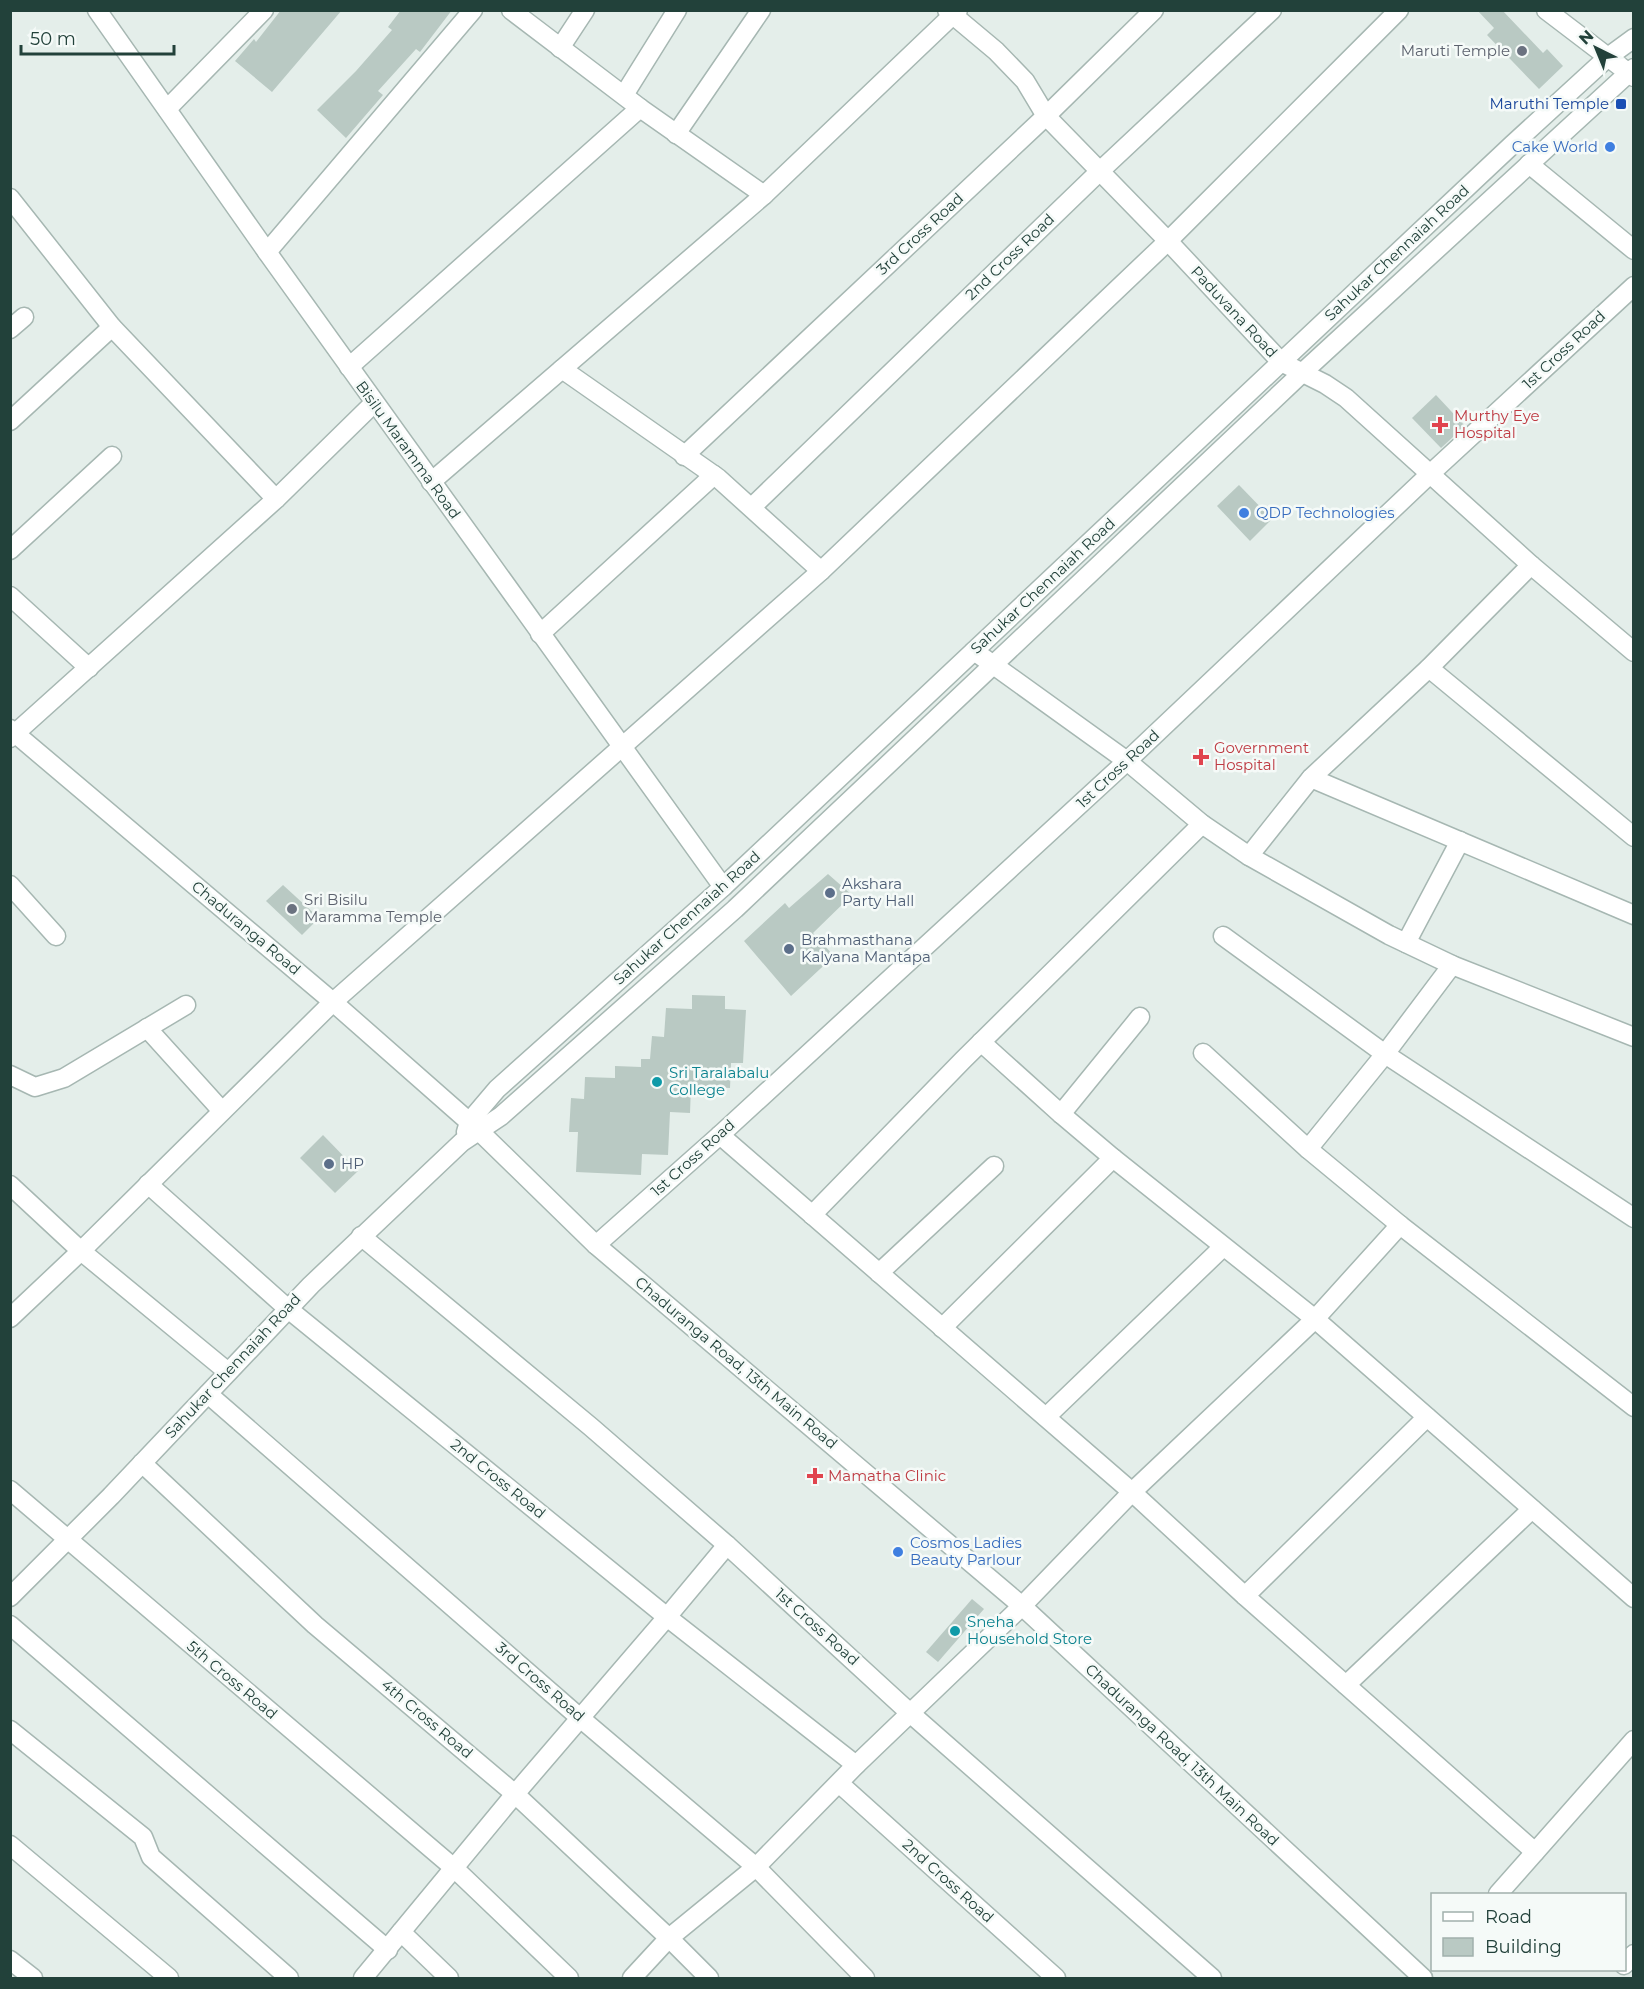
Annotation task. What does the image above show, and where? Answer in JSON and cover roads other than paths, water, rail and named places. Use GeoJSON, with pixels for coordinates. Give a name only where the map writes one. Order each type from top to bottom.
{"type":"FeatureCollection","features":[{"type":"Feature","properties":{"kind":"street","name":"Bisilu Maramma Road"},"geometry":{"type":"LineString","coordinates":[[97,10],[374,403],[723,887]]}},
{"type":"Feature","properties":{"kind":"street"},"geometry":{"type":"LineString","coordinates":[[167,109],[264,10]]}},
{"type":"Feature","properties":{"kind":"street"},"geometry":{"type":"LineString","coordinates":[[267,252],[473,10]]}},
{"type":"Feature","properties":{"kind":"street"},"geometry":{"type":"LineString","coordinates":[[511,10],[640,108],[764,195]]}},
{"type":"Feature","properties":{"kind":"street"},"geometry":{"type":"LineString","coordinates":[[560,48],[585,10]]}},
{"type":"Feature","properties":{"kind":"street"},"geometry":{"type":"LineString","coordinates":[[624,95],[676,10]]}},
{"type":"Feature","properties":{"kind":"street"},"geometry":{"type":"LineString","coordinates":[[676,134],[761,10]]}},
{"type":"Feature","properties":{"kind":"street","name":"3rd Cross Road"},"geometry":{"type":"LineString","coordinates":[[684,456],[1046,116],[1154,10]]}},
{"type":"Feature","properties":{"kind":"street","name":"2nd Cross Road"},"geometry":{"type":"LineString","coordinates":[[752,507],[1100,171],[1272,10]]}},
{"type":"Feature","properties":{"kind":"street"},"geometry":{"type":"LineString","coordinates":[[10,1318],[333,1002],[821,570],[1168,241],[1399,10]]}},
{"type":"Feature","properties":{"kind":"street"},"geometry":{"type":"LineString","coordinates":[[1546,10],[1632,73]]}},
{"type":"Feature","properties":{"kind":"street"},"geometry":{"type":"LineString","coordinates":[[431,482],[764,195],[952,12]]}},
{"type":"Feature","properties":{"kind":"street","name":"Paduvana Road"},"geometry":{"type":"LineString","coordinates":[[952,12],[996,51],[1025,81],[1046,116],[1168,241],[1281,362],[1325,384],[1346,398],[1531,565],[1634,652]]}},
{"type":"Feature","properties":{"kind":"street","name":"Sahukar Chennaiah Road"},"geometry":{"type":"LineString","coordinates":[[10,1597],[142,1463],[287,1308],[462,1142],[497,1089],[723,887],[1608,57],[1634,38]]}},
{"type":"Feature","properties":{"kind":"street","name":"Sahukar Chennaiah Road"},"geometry":{"type":"LineString","coordinates":[[474,1127],[501,1116],[735,909],[1302,373],[1529,164],[1632,73]]}},
{"type":"Feature","properties":{"kind":"street"},"geometry":{"type":"LineString","coordinates":[[349,367],[640,108]]}},
{"type":"Feature","properties":{"kind":"street"},"geometry":{"type":"LineString","coordinates":[[1529,164],[1634,250]]}},
{"type":"Feature","properties":{"kind":"street"},"geometry":{"type":"LineString","coordinates":[[10,198],[112,327],[276,499]]}},
{"type":"Feature","properties":{"kind":"street","name":"1st Cross Road"},"geometry":{"type":"LineString","coordinates":[[597,1245],[1127,761],[1430,474],[1634,286]]}},
{"type":"Feature","properties":{"kind":"street"},"geometry":{"type":"LineString","coordinates":[[10,329],[24,317]]}},
{"type":"Feature","properties":{"kind":"street"},"geometry":{"type":"LineString","coordinates":[[10,421],[112,327]]}},
{"type":"Feature","properties":{"kind":"street"},"geometry":{"type":"LineString","coordinates":[[562,369],[714,475],[821,570]]}},
{"type":"Feature","properties":{"kind":"street"},"geometry":{"type":"LineString","coordinates":[[12,733],[276,499],[374,403]]}},
{"type":"Feature","properties":{"kind":"street"},"geometry":{"type":"LineString","coordinates":[[10,550],[112,456]]}},
{"type":"Feature","properties":{"kind":"street"},"geometry":{"type":"LineString","coordinates":[[540,634],[714,475]]}},
{"type":"Feature","properties":{"kind":"street"},"geometry":{"type":"LineString","coordinates":[[1249,856],[1311,778],[1429,668],[1531,565]]}},
{"type":"Feature","properties":{"kind":"street"},"geometry":{"type":"LineString","coordinates":[[10,596],[88,668]]}},
{"type":"Feature","properties":{"kind":"street"},"geometry":{"type":"LineString","coordinates":[[974,651],[1127,761],[1202,824],[1249,856],[1406,943],[1452,965],[1634,1037]]}},
{"type":"Feature","properties":{"kind":"street"},"geometry":{"type":"LineString","coordinates":[[1429,668],[1634,837]]}},
{"type":"Feature","properties":{"kind":"street","name":"Chaduranga Road"},"geometry":{"type":"LineString","coordinates":[[12,733],[333,1002],[474,1127]]}},
{"type":"Feature","properties":{"kind":"street"},"geometry":{"type":"LineString","coordinates":[[1311,778],[1634,915]]}},
{"type":"Feature","properties":{"kind":"street"},"geometry":{"type":"LineString","coordinates":[[812,1215],[981,1042],[1202,824]]}},
{"type":"Feature","properties":{"kind":"street"},"geometry":{"type":"LineString","coordinates":[[1406,943],[1460,841]]}},
{"type":"Feature","properties":{"kind":"street"},"geometry":{"type":"LineString","coordinates":[[10,885],[56,936]]}},
{"type":"Feature","properties":{"kind":"street"},"geometry":{"type":"LineString","coordinates":[[1223,936],[1385,1054],[1634,1218]]}},
{"type":"Feature","properties":{"kind":"street"},"geometry":{"type":"LineString","coordinates":[[1308,1149],[1385,1054],[1452,965]]}},
{"type":"Feature","properties":{"kind":"street"},"geometry":{"type":"LineString","coordinates":[[10,1075],[35,1087],[64,1078],[186,1005]]}},
{"type":"Feature","properties":{"kind":"street"},"geometry":{"type":"LineString","coordinates":[[1060,1114],[1140,1017]]}},
{"type":"Feature","properties":{"kind":"street"},"geometry":{"type":"LineString","coordinates":[[147,1028],[222,1111]]}},
{"type":"Feature","properties":{"kind":"street"},"geometry":{"type":"LineString","coordinates":[[981,1042],[1060,1114],[1113,1158],[1315,1319],[1634,1598]]}},
{"type":"Feature","properties":{"kind":"street"},"geometry":{"type":"LineString","coordinates":[[1203,1053],[1308,1149],[1400,1225],[1634,1407]]}},
{"type":"Feature","properties":{"kind":"street","name":"Chaduranga Road, 13th Main Road"},"geometry":{"type":"LineString","coordinates":[[474,1127],[597,1245],[1022,1606],[1424,1978]]}},
{"type":"Feature","properties":{"kind":"street"},"geometry":{"type":"LineString","coordinates":[[720,1135],[1132,1492],[1245,1596],[1535,1852]]}},
{"type":"Feature","properties":{"kind":"street"},"geometry":{"type":"LineString","coordinates":[[942,1328],[1113,1158]]}},
{"type":"Feature","properties":{"kind":"street"},"geometry":{"type":"LineString","coordinates":[[879,1273],[994,1166]]}},
{"type":"Feature","properties":{"kind":"street","name":"2nd Cross Road"},"geometry":{"type":"LineString","coordinates":[[148,1184],[287,1308],[667,1617],[856,1765]]}},
{"type":"Feature","properties":{"kind":"street"},"geometry":{"type":"LineString","coordinates":[[10,1185],[81,1251],[228,1372]]}},
{"type":"Feature","properties":{"kind":"street"},"geometry":{"type":"LineString","coordinates":[[632,1978],[669,1938],[756,1867],[840,1784],[856,1765],[1022,1606],[1132,1492],[1315,1319],[1400,1225]]}},
{"type":"Feature","properties":{"kind":"street","name":"1st Cross Road"},"geometry":{"type":"LineString","coordinates":[[361,1236],[591,1427],[727,1545],[910,1713],[1212,1978]]}},
{"type":"Feature","properties":{"kind":"street"},"geometry":{"type":"LineString","coordinates":[[1046,1417],[1223,1247]]}},
{"type":"Feature","properties":{"kind":"street","name":"3rd Cross Road"},"geometry":{"type":"LineString","coordinates":[[208,1394],[579,1717],[756,1867],[865,1978]]}},
{"type":"Feature","properties":{"kind":"street"},"geometry":{"type":"LineString","coordinates":[[1245,1596],[1427,1417]]}},
{"type":"Feature","properties":{"kind":"street","name":"4th Cross Road"},"geometry":{"type":"LineString","coordinates":[[142,1463],[315,1625],[515,1794],[709,1978]]}},
{"type":"Feature","properties":{"kind":"street","name":"5th Cross Road"},"geometry":{"type":"LineString","coordinates":[[10,1490],[454,1868],[569,1978]]}},
{"type":"Feature","properties":{"kind":"street"},"geometry":{"type":"LineString","coordinates":[[1346,1685],[1532,1509]]}},
{"type":"Feature","properties":{"kind":"street"},"geometry":{"type":"LineString","coordinates":[[363,1978],[579,1717],[727,1545]]}},
{"type":"Feature","properties":{"kind":"street"},"geometry":{"type":"LineString","coordinates":[[10,1625],[388,1950]]}},
{"type":"Feature","properties":{"kind":"street"},"geometry":{"type":"LineString","coordinates":[[10,1730],[143,1837],[151,1857],[288,1978]]}},
{"type":"Feature","properties":{"kind":"street"},"geometry":{"type":"LineString","coordinates":[[1499,1893],[1634,1740]]}},
{"type":"Feature","properties":{"kind":"street","name":"2nd Cross Road"},"geometry":{"type":"LineString","coordinates":[[840,1784],[1056,1978]]}},
{"type":"Feature","properties":{"kind":"street"},"geometry":{"type":"LineString","coordinates":[[10,1845],[169,1978]]}},
{"type":"Feature","properties":{"kind":"street"},"geometry":{"type":"LineString","coordinates":[[401,1932],[449,1978]]}},
{"type":"Feature","properties":{"kind":"street"},"geometry":{"type":"LineString","coordinates":[[10,1960],[33,1978]]}},
{"type":"Feature","properties":{"kind":"place","name":"Maruti Temple"},"geometry":{"type":"Point","coordinates":[1522,51]}},
{"type":"Feature","properties":{"kind":"place","name":"Maruthi Temple"},"geometry":{"type":"Point","coordinates":[1621,104]}},
{"type":"Feature","properties":{"kind":"place","name":"Cake World"},"geometry":{"type":"Point","coordinates":[1610,147]}},
{"type":"Feature","properties":{"kind":"place","name":"Murthy Eye Hospital"},"geometry":{"type":"Point","coordinates":[1440,425]}},
{"type":"Feature","properties":{"kind":"place","name":"QDP Technologies"},"geometry":{"type":"Point","coordinates":[1244,513]}},
{"type":"Feature","properties":{"kind":"place","name":"Government Hospital"},"geometry":{"type":"Point","coordinates":[1201,757]}},
{"type":"Feature","properties":{"kind":"place","name":"Akshara Party Hall"},"geometry":{"type":"Point","coordinates":[830,893]}},
{"type":"Feature","properties":{"kind":"place","name":"Sri Bisilu Maramma Temple"},"geometry":{"type":"Point","coordinates":[292,909]}},
{"type":"Feature","properties":{"kind":"place","name":"Brahmasthana Kalyana Mantapa"},"geometry":{"type":"Point","coordinates":[789,949]}},
{"type":"Feature","properties":{"kind":"place","name":"Sri Taralabalu College"},"geometry":{"type":"Point","coordinates":[657,1082]}},
{"type":"Feature","properties":{"kind":"place","name":"HP"},"geometry":{"type":"Point","coordinates":[329,1164]}},
{"type":"Feature","properties":{"kind":"place","name":"Mamatha Clinic"},"geometry":{"type":"Point","coordinates":[815,1476]}},
{"type":"Feature","properties":{"kind":"place","name":"Cosmos Ladies Beauty Parlour"},"geometry":{"type":"Point","coordinates":[898,1552]}},
{"type":"Feature","properties":{"kind":"place","name":"Sneha Household Store"},"geometry":{"type":"Point","coordinates":[955,1631]}}]}
